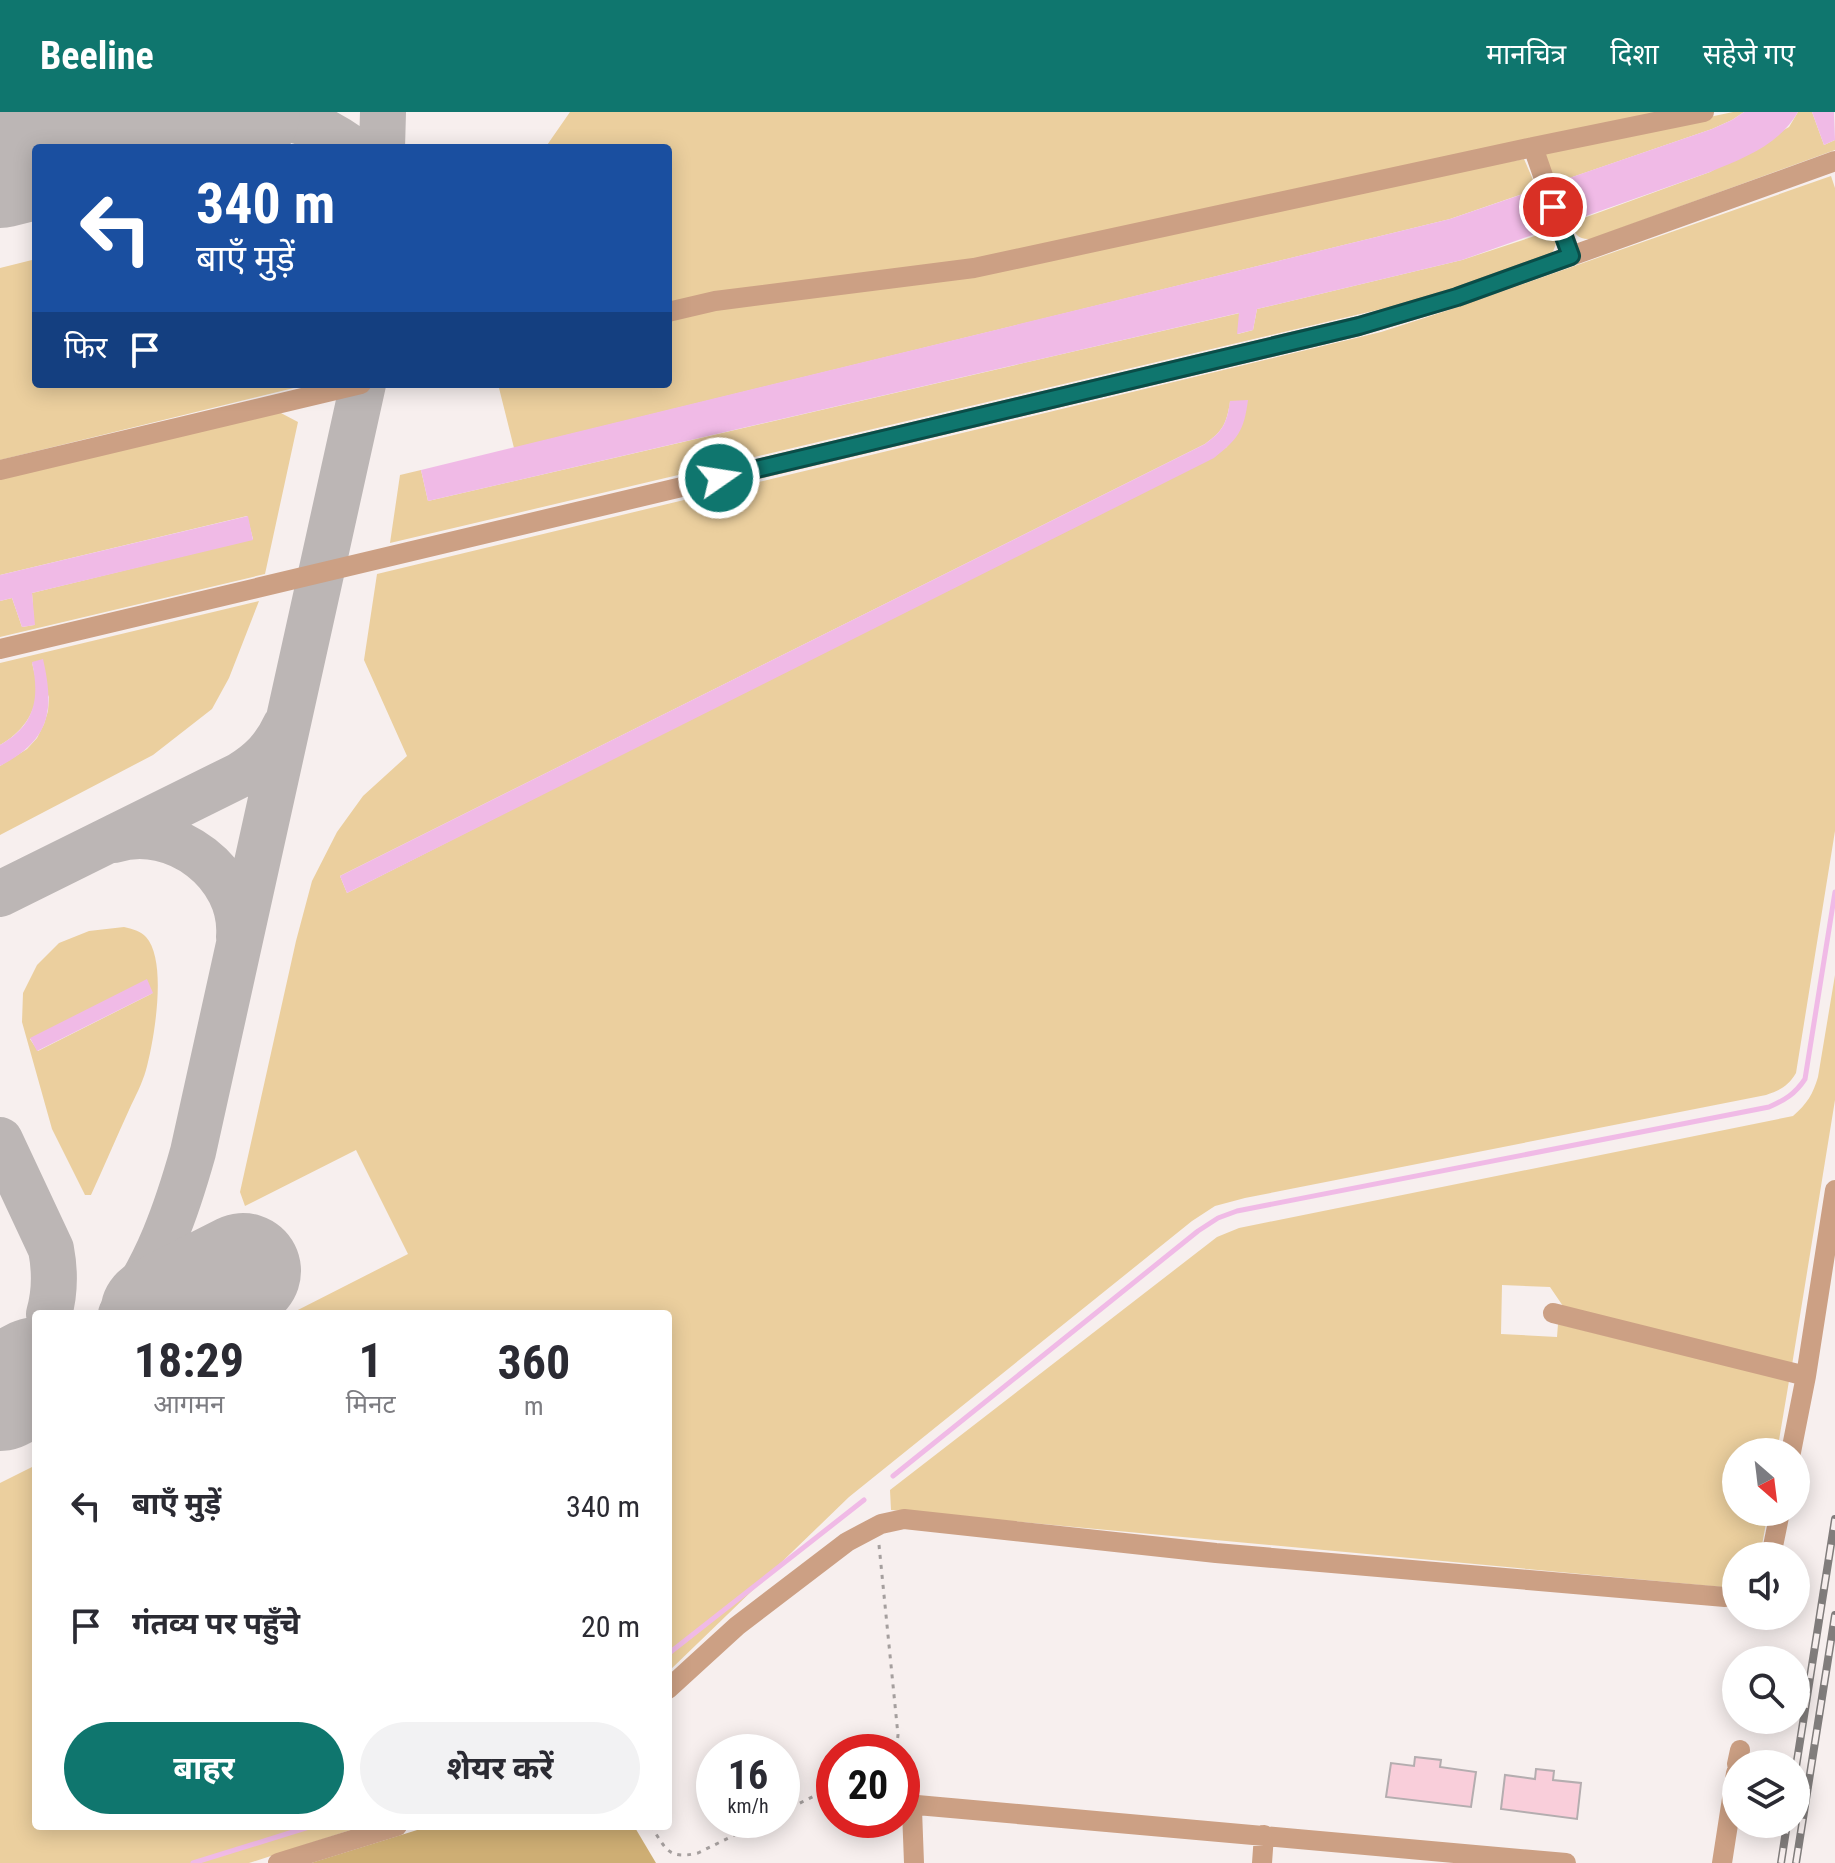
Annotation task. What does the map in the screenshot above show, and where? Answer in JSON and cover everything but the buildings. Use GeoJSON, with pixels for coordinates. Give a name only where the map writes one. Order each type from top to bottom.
{"type":"FeatureCollection","features":[{"type":"Feature","properties":{"kind":"street"},"geometry":{"type":"LineString","coordinates":[[672,311],[715,301],[974,268],[1704,112]]}},
{"type":"Feature","properties":{"kind":"street"},"geometry":{"type":"LineString","coordinates":[[1533,147],[1571,256]]}},
{"type":"Feature","properties":{"kind":"street"},"geometry":{"type":"LineString","coordinates":[[0,649],[1359,326],[1457,297],[1835,161]]}},
{"type":"Feature","properties":{"kind":"street"},"geometry":{"type":"LineString","coordinates":[[0,470],[344,388]]}},
{"type":"Feature","properties":{"kind":"street"},"geometry":{"type":"LineString","coordinates":[[1794,1438],[1835,1190]]}},
{"type":"Feature","properties":{"kind":"street"},"geometry":{"type":"LineString","coordinates":[[1553,1313],[1806,1376]]}},
{"type":"Feature","properties":{"kind":"street"},"geometry":{"type":"LineString","coordinates":[[672,1685],[737,1626],[847,1542],[893,1520],[923,1520],[1216,1553],[1722,1596]]}},
{"type":"Feature","properties":{"kind":"street"},"geometry":{"type":"LineString","coordinates":[[914,1863],[912,1809],[917,1805],[1566,1863]]}},
{"type":"Feature","properties":{"kind":"street"},"geometry":{"type":"LineString","coordinates":[[278,1863],[384,1830]]}},
{"type":"Feature","properties":{"kind":"street"},"geometry":{"type":"LineString","coordinates":[[1262,1863],[1264,1835]]}},
{"type":"Feature","properties":{"kind":"street"},"geometry":{"type":"LineString","coordinates":[[1722,1863],[1726,1838]]}},
{"type":"Feature","properties":{"kind":"path"},"geometry":{"type":"LineString","coordinates":[[877,1525],[898,1734]]}},
{"type":"Feature","properties":{"kind":"path"},"geometry":{"type":"LineString","coordinates":[[654,1830],[669,1852],[677,1856],[698,1853],[728,1838]]}},
{"type":"Feature","properties":{"kind":"shaded area"},"geometry":{"type":"Polygon","coordinates":[[[570,112],[1664,112],[973,261],[672,303],[672,144],[548,144],[570,112]]]}},
{"type":"Feature","properties":{"kind":"shaded area"},"geometry":{"type":"Polygon","coordinates":[[[1744,112],[1712,129],[1555,183],[1543,152],[1744,112]]]}},
{"type":"Feature","properties":{"kind":"shaded area"},"geometry":{"type":"Polygon","coordinates":[[[1744,112],[1798,112],[1771,142],[1748,156],[1710,172],[1462,260],[1257,309],[1253,330],[1237,334],[1239,313],[428,501],[421,470],[1450,219],[1712,129],[1744,112]]]}},
{"type":"Feature","properties":{"kind":"shaded area"},"geometry":{"type":"Polygon","coordinates":[[[1798,112],[1812,112],[1824,145],[1835,140],[1835,150],[1591,239],[1575,233],[1570,223],[1710,172],[1789,127],[1798,112]]]}},
{"type":"Feature","properties":{"kind":"shaded area"},"geometry":{"type":"Polygon","coordinates":[[[1812,112],[1834,112],[1835,140],[1824,145],[1812,112]]]}},
{"type":"Feature","properties":{"kind":"shaded area"},"geometry":{"type":"Polygon","coordinates":[[[1524,159],[1537,189],[1450,219],[514,448],[499,388],[672,388],[672,318],[1524,159]]]}},
{"type":"Feature","properties":{"kind":"shaded area"},"geometry":{"type":"Polygon","coordinates":[[[1831,176],[1835,188],[1835,831],[1796,1073],[1784,1087],[1766,1095],[1215,1206],[1192,1221],[849,1497],[672,1668],[672,1310],[298,1310],[408,1254],[356,1150],[245,1206],[240,1192],[312,881],[337,832],[363,796],[407,756],[364,660],[377,574],[1381,332],[1831,176]],[[1230,401],[1223,426],[1205,444],[340,876],[347,893],[1227,447],[1230,401]]]}},
{"type":"Feature","properties":{"kind":"shaded area"},"geometry":{"type":"Polygon","coordinates":[[[1553,230],[1556,242],[1552,253],[1411,302],[390,543],[400,475],[421,470],[428,501],[1240,313],[1238,334],[1253,330],[1257,309],[1462,260],[1553,230]]]}},
{"type":"Feature","properties":{"kind":"shaded area"},"geometry":{"type":"Polygon","coordinates":[[[32,260],[32,388],[294,388],[0,460],[0,268],[32,260]]]}},
{"type":"Feature","properties":{"kind":"shaded area"},"geometry":{"type":"Polygon","coordinates":[[[1248,400],[1238,434],[1214,458],[347,893],[340,876],[1205,444],[1223,426],[1230,401],[1248,400]]]}},
{"type":"Feature","properties":{"kind":"shaded area"},"geometry":{"type":"Polygon","coordinates":[[[279,412],[298,422],[265,574],[0,637],[0,601],[12,598],[22,627],[34,625],[32,593],[253,539],[247,516],[0,575],[0,478],[279,412]]]}},
{"type":"Feature","properties":{"kind":"shaded area"},"geometry":{"type":"Polygon","coordinates":[[[248,516],[253,540],[32,593],[35,625],[22,627],[12,598],[0,601],[0,575],[248,516]]]}},
{"type":"Feature","properties":{"kind":"shaded area"},"geometry":{"type":"Polygon","coordinates":[[[259,601],[229,678],[212,709],[153,755],[0,835],[0,766],[27,749],[37,738],[48,711],[49,697],[32,662],[37,691],[32,710],[23,726],[0,745],[0,663],[259,601]]]}},
{"type":"Feature","properties":{"kind":"shaded area"},"geometry":{"type":"Polygon","coordinates":[[[43,659],[48,694],[45,722],[30,746],[0,766],[0,745],[21,729],[32,710],[35,688],[32,662],[43,659]]]}},
{"type":"Feature","properties":{"kind":"shaded area"},"geometry":{"type":"Polygon","coordinates":[[[124,927],[144,935],[153,948],[158,982],[155,1022],[144,1075],[91,1195],[85,1195],[52,1129],[22,1022],[23,993],[37,965],[59,943],[89,931],[124,927]],[[153,993],[30,1039],[38,1051],[153,993]]]}},
{"type":"Feature","properties":{"kind":"shaded area"},"geometry":{"type":"Polygon","coordinates":[[[1835,975],[1835,1100],[1792,1365],[1565,1309],[1550,1287],[1502,1285],[1501,1334],[1557,1337],[1558,1324],[1789,1381],[1779,1438],[1722,1438],[1722,1526],[1765,1526],[1763,1542],[1722,1542],[1722,1587],[891,1510],[890,1490],[1217,1237],[1239,1228],[1793,1116],[1809,1098],[1818,1077],[1835,975]]]}},
{"type":"Feature","properties":{"kind":"shaded area"},"geometry":{"type":"Polygon","coordinates":[[[147,979],[153,993],[37,1051],[30,1038],[147,979]]]}},
{"type":"Feature","properties":{"kind":"shaded area"},"geometry":{"type":"Polygon","coordinates":[[[32,1467],[32,1830],[351,1830],[249,1863],[0,1863],[0,1483],[32,1467]]]}},
{"type":"Feature","properties":{"kind":"shaded area"},"geometry":{"type":"Polygon","coordinates":[[[417,1830],[636,1830],[656,1863],[311,1863],[417,1830]]]}},
{"type":"Feature","properties":{"kind":"waterway"},"geometry":{"type":"LineString","coordinates":[[893,1476],[1218,1218],[1237,1211],[1769,1107],[1785,1099],[1805,1079],[1835,892]]}},
{"type":"Feature","properties":{"kind":"waterway"},"geometry":{"type":"LineString","coordinates":[[672,1651],[864,1500]]}},
{"type":"Feature","properties":{"kind":"waterway"},"geometry":{"type":"LineString","coordinates":[[193,1863],[299,1830]]}},
{"type":"Feature","properties":{"kind":"taxiway"},"geometry":{"type":"LineString","coordinates":[[138,137],[167,125],[187,112]]}},
{"type":"Feature","properties":{"kind":"taxiway"},"geometry":{"type":"LineString","coordinates":[[382,144],[383,112]]}},
{"type":"Feature","properties":{"kind":"taxiway"},"geometry":{"type":"LineString","coordinates":[[207,120],[248,116],[283,118],[316,127],[345,144]]}},
{"type":"Feature","properties":{"kind":"taxiway"},"geometry":{"type":"LineString","coordinates":[[124,1310],[145,1277],[164,1237],[193,1152],[362,388]]}},
{"type":"Feature","properties":{"kind":"taxiway"},"geometry":{"type":"LineString","coordinates":[[0,894],[240,775],[267,754],[285,726]]}},
{"type":"Feature","properties":{"kind":"taxiway"},"geometry":{"type":"LineString","coordinates":[[114,840],[137,836],[160,838],[182,846],[201,858],[218,874],[230,893],[238,914],[239,937]]}},
{"type":"Feature","properties":{"kind":"taxiway"},"geometry":{"type":"LineString","coordinates":[[0,1140],[51,1249],[54,1282],[50,1310]]}},
{"type":"Feature","properties":{"kind":"taxiway"},"geometry":{"type":"LineString","coordinates":[[0,1388],[32,1352]]}},
{"type":"Feature","properties":{"kind":"runway"},"geometry":{"type":"LineString","coordinates":[[108,144],[242,112]]}},
{"type":"Feature","properties":{"kind":"runway"},"geometry":{"type":"LineString","coordinates":[[0,170],[32,162]]}},
{"type":"Feature","properties":{"kind":"runway"},"geometry":{"type":"LineString","coordinates":[[166,1310],[243,1271]]}},
{"type":"Feature","properties":{"kind":"runway"},"geometry":{"type":"LineString","coordinates":[[0,1393],[32,1377]]}},
{"type":"Feature","properties":{"kind":"railway"},"geometry":{"type":"LineString","coordinates":[[1799,1750],[1835,1519]]}},
{"type":"Feature","properties":{"kind":"railway"},"geometry":{"type":"LineString","coordinates":[[1796,1863],[1835,1615]]}},
{"type":"Feature","properties":{"kind":"railway"},"geometry":{"type":"LineString","coordinates":[[1781,1863],[1785,1838]]}},
{"type":"Feature","properties":{"kind":"route"},"geometry":{"type":"LineString","coordinates":[[719,478],[1359,326],[1457,297],[1571,256],[1553,207]]}}]}
